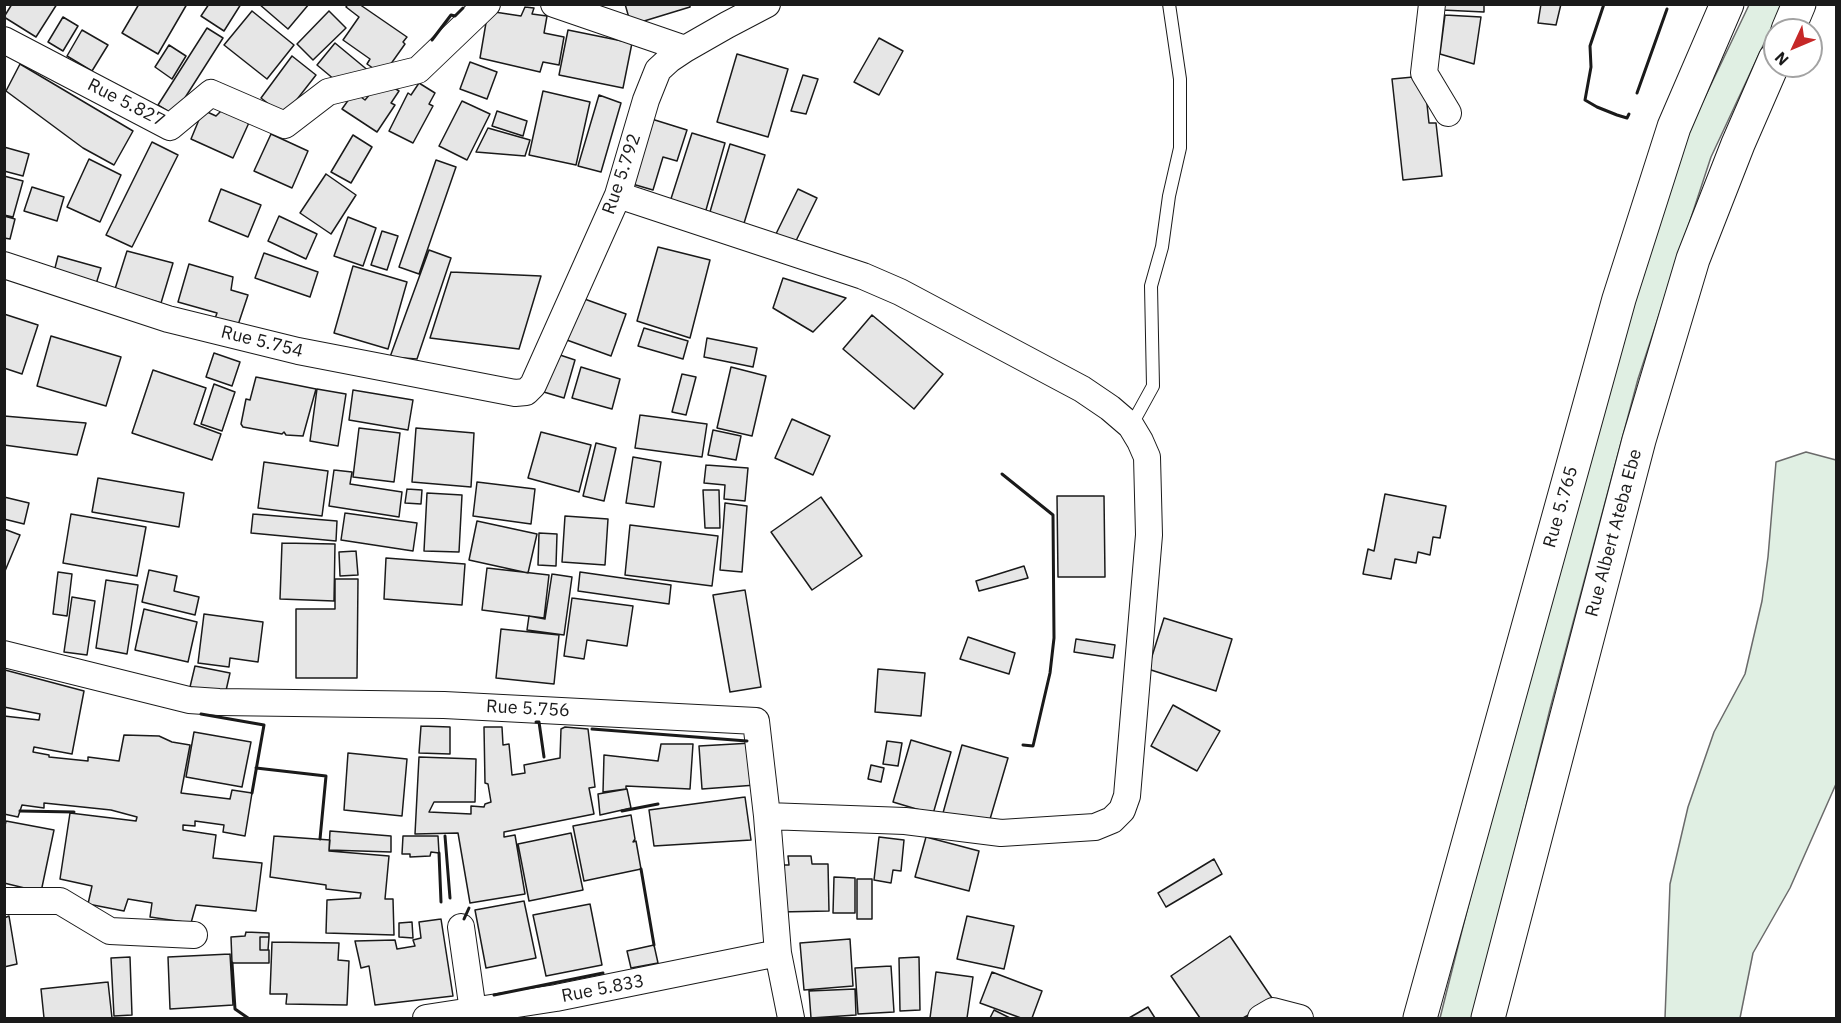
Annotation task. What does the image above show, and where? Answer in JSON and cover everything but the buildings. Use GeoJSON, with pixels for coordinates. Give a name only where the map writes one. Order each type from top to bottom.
{"type":"FeatureCollection","features":[{"type":"Feature","properties":{"kind":"highway","name":"Rue 5.765"},"geometry":{"type":"LineString","coordinates":[[1420,1018],[1619,299],[1674,127],[1727,4]]}},
{"type":"Feature","properties":{"kind":"highway"},"geometry":{"type":"LineString","coordinates":[[1793,18],[1799,4]]}},
{"type":"Feature","properties":{"kind":"highway","name":"Rue Albert Ateba Ebe"},"geometry":{"type":"LineString","coordinates":[[1488,1018],[1636,451],[1693,259],[1767,78]]}},
{"type":"Feature","properties":{"kind":"street","name":"Rue 5.827"},"geometry":{"type":"LineString","coordinates":[[4,40],[170,127],[211,93],[285,125],[328,92],[418,70],[487,4]]}},
{"type":"Feature","properties":{"kind":"street"},"geometry":{"type":"LineString","coordinates":[[554,4],[685,50]]}},
{"type":"Feature","properties":{"kind":"street","name":"Rue 5.792"},"geometry":{"type":"LineString","coordinates":[[526,392],[533,385],[618,195],[646,100],[658,70],[670,59],[767,4]]}},
{"type":"Feature","properties":{"kind":"street"},"geometry":{"type":"LineString","coordinates":[[1432,4],[1424,73],[1448,113]]}},
{"type":"Feature","properties":{"kind":"street"},"geometry":{"type":"LineString","coordinates":[[618,195],[863,276],[900,292],[1082,389],[1131,426],[1147,457],[1149,535],[1127,796],[1122,810],[1112,820],[1095,827],[1001,833],[905,820],[767,816]]}},
{"type":"Feature","properties":{"kind":"street","name":"Rue 5.754"},"geometry":{"type":"LineString","coordinates":[[4,265],[168,319],[298,351],[514,393],[526,392]]}},
{"type":"Feature","properties":{"kind":"street","name":"Rue 5.756"},"geometry":{"type":"LineString","coordinates":[[4,654],[189,700],[444,705],[756,721],[767,816],[778,953],[791,1018]]}},
{"type":"Feature","properties":{"kind":"street"},"geometry":{"type":"LineString","coordinates":[[4,901],[60,901],[110,931],[194,935]]}},
{"type":"Feature","properties":{"kind":"street"},"geometry":{"type":"LineString","coordinates":[[461,927],[473,1011]]}},
{"type":"Feature","properties":{"kind":"street","name":"Rue 5.833"},"geometry":{"type":"LineString","coordinates":[[426,1018],[473,1011],[558,1008],[778,953]]}},
{"type":"Feature","properties":{"kind":"street"},"geometry":{"type":"LineString","coordinates":[[1261,1018],[1273,1011],[1300,1018]]}},
{"type":"Feature","properties":{"kind":"lane"},"geometry":{"type":"LineString","coordinates":[[1131,426],[1153,386],[1151,286],[1162,247],[1169,196],[1180,148],[1180,79],[1169,4]]}},
{"type":"Feature","properties":{"kind":"green space"},"geometry":{"type":"Polygon","coordinates":[[[1749,5],[1782,5],[1776,18],[1763,18],[1763,46],[1711,157],[1638,379],[1550,709],[1474,1018],[1440,1018],[1520,700],[1613,375],[1683,143],[1749,5]]]}},
{"type":"Feature","properties":{"kind":"green space"},"geometry":{"type":"Polygon","coordinates":[[[1806,452],[1836,460],[1836,784],[1790,888],[1753,953],[1740,1018],[1665,1018],[1670,884],[1688,807],[1714,732],[1745,674],[1762,601],[1776,462],[1806,452]]]}},
{"type":"Feature","properties":{"kind":"wall"},"geometry":{"type":"LineString","coordinates":[[1604,4],[1590,46],[1591,67],[1585,100],[1617,115],[1627,118],[1629,114]]}},
{"type":"Feature","properties":{"kind":"wall"},"geometry":{"type":"LineString","coordinates":[[432,40],[451,15],[455,16],[463,8]]}},
{"type":"Feature","properties":{"kind":"wall"},"geometry":{"type":"LineString","coordinates":[[1637,93],[1667,9]]}},
{"type":"Feature","properties":{"kind":"wall"},"geometry":{"type":"LineString","coordinates":[[1002,474],[1053,515],[1054,638],[1050,673],[1033,746],[1023,745]]}},
{"type":"Feature","properties":{"kind":"wall"},"geometry":{"type":"LineString","coordinates":[[201,714],[264,725],[252,793]]}},
{"type":"Feature","properties":{"kind":"wall"},"geometry":{"type":"LineString","coordinates":[[536,722],[539,722],[544,757]]}},
{"type":"Feature","properties":{"kind":"wall"},"geometry":{"type":"LineString","coordinates":[[592,729],[747,741]]}},
{"type":"Feature","properties":{"kind":"wall"},"geometry":{"type":"LineString","coordinates":[[256,768],[326,776],[320,839]]}},
{"type":"Feature","properties":{"kind":"wall"},"geometry":{"type":"LineString","coordinates":[[622,811],[658,804]]}},
{"type":"Feature","properties":{"kind":"wall"},"geometry":{"type":"LineString","coordinates":[[20,811],[74,812]]}},
{"type":"Feature","properties":{"kind":"wall"},"geometry":{"type":"LineString","coordinates":[[445,836],[450,898]]}},
{"type":"Feature","properties":{"kind":"wall"},"geometry":{"type":"LineString","coordinates":[[439,853],[441,902]]}},
{"type":"Feature","properties":{"kind":"wall"},"geometry":{"type":"LineString","coordinates":[[641,869],[654,945]]}},
{"type":"Feature","properties":{"kind":"wall"},"geometry":{"type":"LineString","coordinates":[[464,919],[469,908]]}},
{"type":"Feature","properties":{"kind":"wall"},"geometry":{"type":"LineString","coordinates":[[232,963],[235,1009],[248,1018]]}},
{"type":"Feature","properties":{"kind":"wall"},"geometry":{"type":"LineString","coordinates":[[494,995],[603,973]]}}]}
